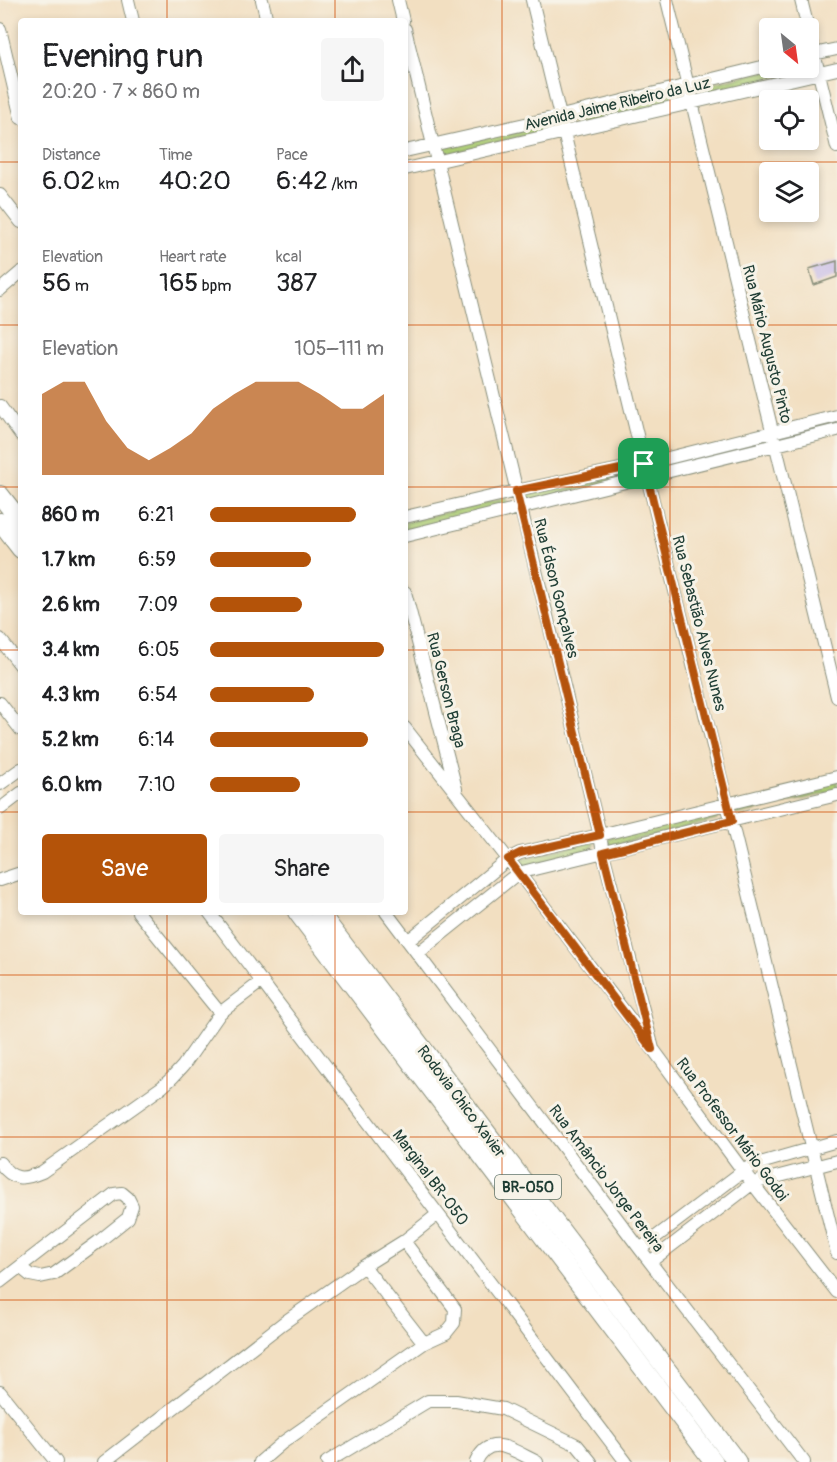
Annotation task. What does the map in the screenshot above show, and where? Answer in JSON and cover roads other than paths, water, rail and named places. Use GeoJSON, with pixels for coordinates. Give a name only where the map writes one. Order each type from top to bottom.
{"type":"FeatureCollection","features":[{"type":"Feature","properties":{"kind":"highway"},"geometry":{"type":"LineString","coordinates":[[0,495],[18,518]]}},
{"type":"Feature","properties":{"kind":"highway"},"geometry":{"type":"LineString","coordinates":[[0,522],[18,545]]}},
{"type":"Feature","properties":{"kind":"highway","name":"Rodovia Chico Xavier"},"geometry":{"type":"LineString","coordinates":[[299,915],[714,1462]]}},
{"type":"Feature","properties":{"kind":"highway","name":"Rodovia Chico Xavier"},"geometry":{"type":"LineString","coordinates":[[321,915],[737,1462]]}},
{"type":"Feature","properties":{"kind":"street"},"geometry":{"type":"LineString","coordinates":[[128,0],[132,18]]}},
{"type":"Feature","properties":{"kind":"street"},"geometry":{"type":"LineString","coordinates":[[262,0],[266,18]]}},
{"type":"Feature","properties":{"kind":"street"},"geometry":{"type":"LineString","coordinates":[[398,0],[402,18]]}},
{"type":"Feature","properties":{"kind":"street","name":"Rua Sebastião Alves Nunes"},"geometry":{"type":"LineString","coordinates":[[532,0],[837,1253]]}},
{"type":"Feature","properties":{"kind":"street","name":"Rua Mário Augusto Pinto"},"geometry":{"type":"LineString","coordinates":[[667,0],[837,696]]}},
{"type":"Feature","properties":{"kind":"street"},"geometry":{"type":"LineString","coordinates":[[801,0],[805,18]]}},
{"type":"Feature","properties":{"kind":"street"},"geometry":{"type":"LineString","coordinates":[[0,29],[18,105]]}},
{"type":"Feature","properties":{"kind":"street","name":"Rua Édson Gonçalves"},"geometry":{"type":"LineString","coordinates":[[408,42],[652,1049]]}},
{"type":"Feature","properties":{"kind":"street"},"geometry":{"type":"LineString","coordinates":[[819,53],[837,49]]}},
{"type":"Feature","properties":{"kind":"street","name":"Avenida Jaime Ribeiro da Luz"},"geometry":{"type":"LineString","coordinates":[[408,150],[759,68]]}},
{"type":"Feature","properties":{"kind":"street","name":"Avenida Jaime Ribeiro da Luz"},"geometry":{"type":"LineString","coordinates":[[408,168],[837,69]]}},
{"type":"Feature","properties":{"kind":"street"},"geometry":{"type":"LineString","coordinates":[[820,73],[837,147]]}},
{"type":"Feature","properties":{"kind":"street"},"geometry":{"type":"LineString","coordinates":[[0,195],[18,218]]}},
{"type":"Feature","properties":{"kind":"street"},"geometry":{"type":"LineString","coordinates":[[0,290],[18,275]]}},
{"type":"Feature","properties":{"kind":"street"},"geometry":{"type":"LineString","coordinates":[[0,406],[18,431]]}},
{"type":"Feature","properties":{"kind":"street"},"geometry":{"type":"LineString","coordinates":[[408,516],[644,464],[837,416]]}},
{"type":"Feature","properties":{"kind":"street"},"geometry":{"type":"LineString","coordinates":[[408,535],[837,429]]}},
{"type":"Feature","properties":{"kind":"street","name":"Rua Gerson Braga"},"geometry":{"type":"LineString","coordinates":[[408,604],[458,796]]}},
{"type":"Feature","properties":{"kind":"street"},"geometry":{"type":"LineString","coordinates":[[0,639],[18,662]]}},
{"type":"Feature","properties":{"kind":"street"},"geometry":{"type":"LineString","coordinates":[[1,707],[18,727]]}},
{"type":"Feature","properties":{"kind":"street","name":"Rua Professor Mário Godoi"},"geometry":{"type":"LineString","coordinates":[[408,732],[508,859],[837,1293]]}},
{"type":"Feature","properties":{"kind":"street"},"geometry":{"type":"LineString","coordinates":[[0,784],[18,772]]}},
{"type":"Feature","properties":{"kind":"street"},"geometry":{"type":"LineString","coordinates":[[408,941],[508,859],[520,853],[837,777]]}},
{"type":"Feature","properties":{"kind":"street"},"geometry":{"type":"LineString","coordinates":[[0,809],[18,795]]}},
{"type":"Feature","properties":{"kind":"street"},"geometry":{"type":"LineString","coordinates":[[418,953],[518,873],[837,795]]}},
{"type":"Feature","properties":{"kind":"street"},"geometry":{"type":"LineString","coordinates":[[0,880],[18,874]]}},
{"type":"Feature","properties":{"kind":"street"},"geometry":{"type":"LineString","coordinates":[[140,915],[220,1013]]}},
{"type":"Feature","properties":{"kind":"street","name":"Marginal BR-050"},"geometry":{"type":"LineString","coordinates":[[211,915],[626,1462]]}},
{"type":"Feature","properties":{"kind":"street","name":"Rua Amâncio Jorge Pereira"},"geometry":{"type":"LineString","coordinates":[[388,915],[804,1462]]}},
{"type":"Feature","properties":{"kind":"street"},"geometry":{"type":"LineString","coordinates":[[0,1163],[6,1171],[17,1178],[29,1178],[42,1172],[162,1087],[173,1077],[220,1013],[261,981]]}},
{"type":"Feature","properties":{"kind":"street"},"geometry":{"type":"LineString","coordinates":[[640,1249],[753,1165],[837,1141]]}},
{"type":"Feature","properties":{"kind":"street"},"geometry":{"type":"LineString","coordinates":[[650,1262],[753,1183],[837,1161]]}},
{"type":"Feature","properties":{"kind":"street"},"geometry":{"type":"LineString","coordinates":[[0,1282],[114,1194],[122,1193],[128,1198],[132,1206],[128,1218],[54,1274],[40,1277],[30,1275],[20,1267]]}},
{"type":"Feature","properties":{"kind":"street"},"geometry":{"type":"LineString","coordinates":[[104,1462],[282,1324],[364,1266],[404,1241],[438,1214]]}},
{"type":"Feature","properties":{"kind":"street"},"geometry":{"type":"LineString","coordinates":[[260,1462],[282,1443],[424,1343],[446,1333],[454,1323],[455,1309],[404,1241]]}},
{"type":"Feature","properties":{"kind":"street"},"geometry":{"type":"LineString","coordinates":[[364,1266],[424,1343]]}},
{"type":"Feature","properties":{"kind":"street"},"geometry":{"type":"LineString","coordinates":[[0,1392],[56,1462]]}},
{"type":"Feature","properties":{"kind":"street"},"geometry":{"type":"LineString","coordinates":[[327,1462],[428,1401],[456,1401],[504,1409],[576,1445],[591,1462]]}},
{"type":"Feature","properties":{"kind":"street"},"geometry":{"type":"LineString","coordinates":[[476,1462],[478,1456],[487,1447],[500,1444],[537,1462]]}}]}
